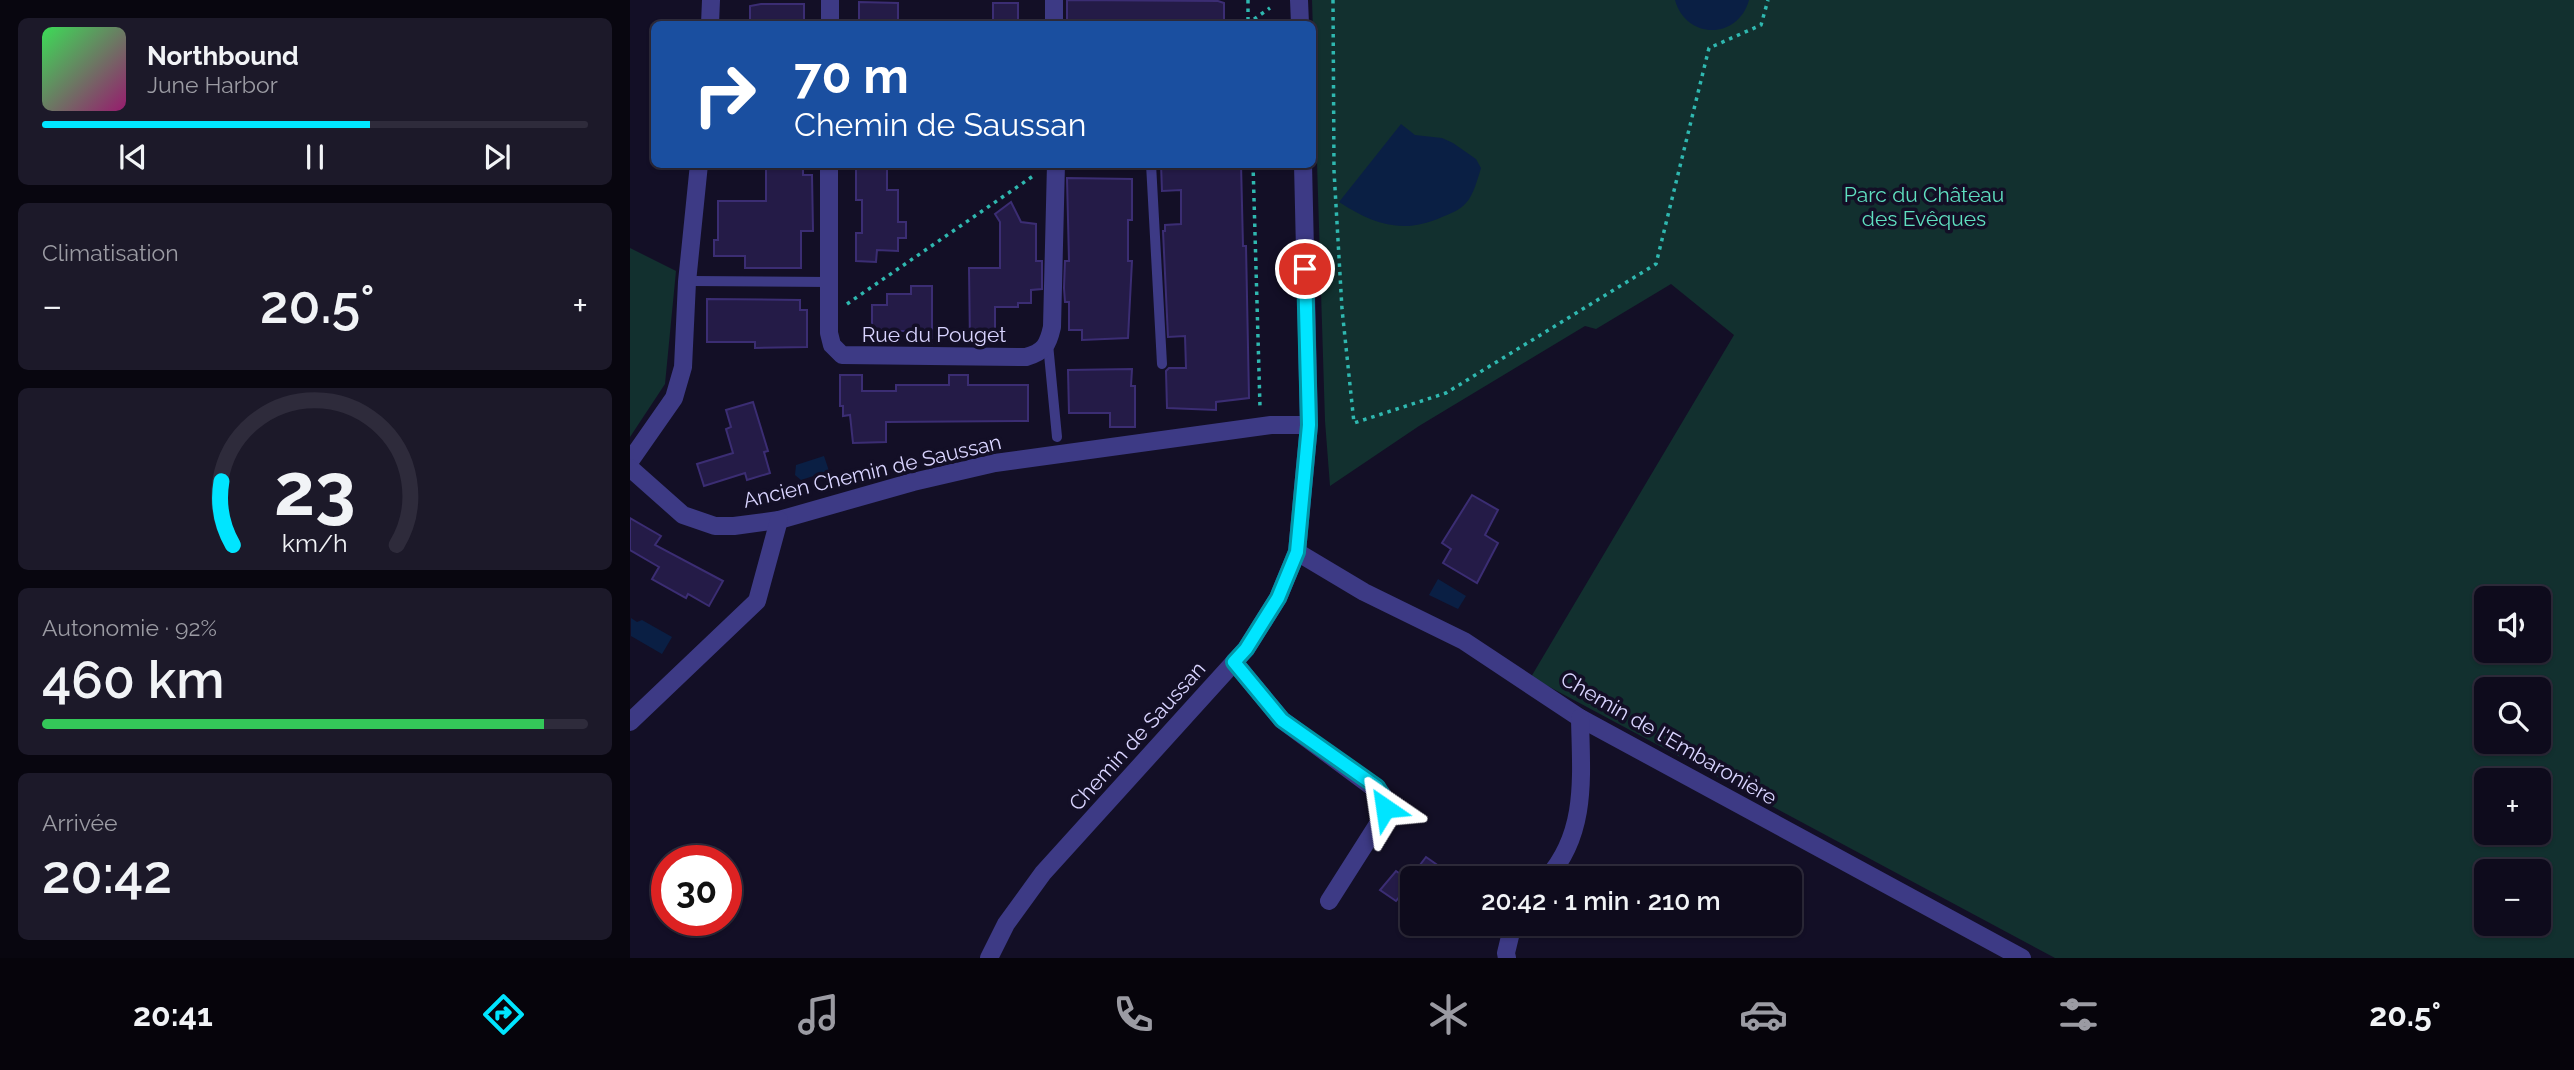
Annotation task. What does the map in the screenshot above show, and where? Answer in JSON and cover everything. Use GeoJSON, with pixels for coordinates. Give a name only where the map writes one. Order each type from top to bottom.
{"type":"FeatureCollection","features":[{"type":"Feature","properties":{"kind":"street"},"geometry":{"type":"LineString","coordinates":[[710,21],[711,0]]}},
{"type":"Feature","properties":{"kind":"street"},"geometry":{"type":"LineString","coordinates":[[830,0],[830,21]]}},
{"type":"Feature","properties":{"kind":"street"},"geometry":{"type":"LineString","coordinates":[[1054,0],[1054,21]]}},
{"type":"Feature","properties":{"kind":"street"},"geometry":{"type":"LineString","coordinates":[[1299,0],[1300,21]]}},
{"type":"Feature","properties":{"kind":"street"},"geometry":{"type":"LineString","coordinates":[[630,461],[674,398],[683,367],[688,274],[699,168]]}},
{"type":"Feature","properties":{"kind":"street","name":"Rue du Pouget"},"geometry":{"type":"LineString","coordinates":[[829,168],[829,333],[832,345],[842,355],[1026,357],[1039,353],[1048,344]]}},
{"type":"Feature","properties":{"kind":"street"},"geometry":{"type":"LineString","coordinates":[[1048,344],[1052,327],[1056,168]]}},
{"type":"Feature","properties":{"kind":"street","name":"Chemin de Saussan"},"geometry":{"type":"LineString","coordinates":[[991,956],[1006,924],[1044,873],[1246,649],[1278,598],[1298,543],[1309,425],[1303,168]]}},
{"type":"Feature","properties":{"kind":"street","name":"Ancien Chemin de Saussan"},"geometry":{"type":"LineString","coordinates":[[630,468],[683,515],[715,526],[734,526],[779,520],[902,485],[995,463],[1267,426],[1309,425]]}},
{"type":"Feature","properties":{"kind":"street"},"geometry":{"type":"LineString","coordinates":[[630,722],[757,601],[779,520]]}},
{"type":"Feature","properties":{"kind":"street","name":"Chemin de l'Embaronière"},"geometry":{"type":"LineString","coordinates":[[1298,543],[1364,592],[1464,641],[1580,718],[2022,958]]}},
{"type":"Feature","properties":{"kind":"street"},"geometry":{"type":"LineString","coordinates":[[1234,662],[1282,720],[1377,787],[1385,800],[1383,816],[1329,901]]}},
{"type":"Feature","properties":{"kind":"street"},"geometry":{"type":"LineString","coordinates":[[1555,866],[1573,837],[1582,793],[1580,718]]}},
{"type":"Feature","properties":{"kind":"street"},"geometry":{"type":"LineString","coordinates":[[1507,958],[1510,936]]}},
{"type":"Feature","properties":{"kind":"lane"},"geometry":{"type":"LineString","coordinates":[[1152,168],[1162,364]]}},
{"type":"Feature","properties":{"kind":"lane"},"geometry":{"type":"LineString","coordinates":[[693,281],[829,282]]}},
{"type":"Feature","properties":{"kind":"lane"},"geometry":{"type":"LineString","coordinates":[[1048,344],[1057,437]]}},
{"type":"Feature","properties":{"kind":"path"},"geometry":{"type":"LineString","coordinates":[[1248,0],[1248,21]]}},
{"type":"Feature","properties":{"kind":"path"},"geometry":{"type":"LineString","coordinates":[[1333,0],[1334,171],[1342,309],[1354,424],[1446,393],[1657,264],[1709,48],[1761,25],[1768,0]]}},
{"type":"Feature","properties":{"kind":"path"},"geometry":{"type":"LineString","coordinates":[[1252,21],[1270,8]]}},
{"type":"Feature","properties":{"kind":"path"},"geometry":{"type":"LineString","coordinates":[[1252,168],[1267,426]]}},
{"type":"Feature","properties":{"kind":"path"},"geometry":{"type":"LineString","coordinates":[[846,305],[1038,172]]}},
{"type":"Feature","properties":{"kind":"green space","name":"Parc du Château des Evêques"},"geometry":{"type":"Polygon","coordinates":[[[1312,0],[2574,0],[2574,958],[2055,958],[1531,677],[1734,335],[1671,284],[1596,329],[1585,326],[1419,426],[1330,486],[1325,421],[1316,130],[1316,21],[1313,21],[1312,0]]]}},
{"type":"Feature","properties":{"kind":"green space"},"geometry":{"type":"Polygon","coordinates":[[[630,248],[676,271],[665,384],[630,437],[630,248]]]}},
{"type":"Feature","properties":{"kind":"water"},"geometry":{"type":"Polygon","coordinates":[[[1675,0],[1749,0],[1743,13],[1734,22],[1724,28],[1712,30],[1700,28],[1690,22],[1681,13],[1675,0]]]}},
{"type":"Feature","properties":{"kind":"water"},"geometry":{"type":"Polygon","coordinates":[[[1401,124],[1415,135],[1442,138],[1453,143],[1476,159],[1481,168],[1471,196],[1461,208],[1428,222],[1401,226],[1376,221],[1339,202],[1401,124]]]}},
{"type":"Feature","properties":{"kind":"water"},"geometry":{"type":"Polygon","coordinates":[[[824,456],[829,471],[801,480],[795,475],[796,465],[824,456]]]}},
{"type":"Feature","properties":{"kind":"water"},"geometry":{"type":"Polygon","coordinates":[[[1438,579],[1466,596],[1458,609],[1429,595],[1438,579]]]}},
{"type":"Feature","properties":{"kind":"water"},"geometry":{"type":"Polygon","coordinates":[[[631,618],[637,622],[642,620],[672,637],[662,654],[631,636],[631,618]]]}},
{"type":"Feature","properties":{"kind":"building"},"geometry":{"type":"Polygon","coordinates":[[[1067,0],[1224,3],[1224,21],[1067,21],[1067,0]]]}},
{"type":"Feature","properties":{"kind":"building"},"geometry":{"type":"Polygon","coordinates":[[[859,2],[898,3],[898,21],[859,21],[859,2]]]}},
{"type":"Feature","properties":{"kind":"building"},"geometry":{"type":"Polygon","coordinates":[[[993,3],[1018,3],[1018,21],[993,21],[993,3]]]}},
{"type":"Feature","properties":{"kind":"building"},"geometry":{"type":"Polygon","coordinates":[[[804,4],[804,21],[750,21],[750,6],[804,4]]]}},
{"type":"Feature","properties":{"kind":"building"},"geometry":{"type":"Polygon","coordinates":[[[766,168],[803,168],[803,175],[812,175],[813,231],[801,231],[801,268],[745,268],[745,256],[714,256],[714,240],[718,240],[718,201],[766,201],[766,168]]]}},
{"type":"Feature","properties":{"kind":"building"},"geometry":{"type":"Polygon","coordinates":[[[856,168],[887,168],[887,190],[898,190],[898,222],[906,222],[906,238],[898,238],[898,251],[877,250],[876,262],[856,261],[856,233],[862,233],[862,200],[856,200],[856,168]]]}},
{"type":"Feature","properties":{"kind":"building"},"geometry":{"type":"Polygon","coordinates":[[[1161,168],[1241,168],[1243,246],[1246,246],[1249,398],[1216,402],[1216,410],[1167,408],[1166,371],[1169,368],[1186,368],[1185,336],[1168,337],[1163,231],[1165,225],[1181,224],[1181,190],[1162,191],[1161,168]]]}},
{"type":"Feature","properties":{"kind":"building"},"geometry":{"type":"Polygon","coordinates":[[[1067,178],[1132,179],[1132,220],[1128,220],[1128,261],[1132,261],[1128,338],[1082,340],[1082,330],[1069,330],[1069,302],[1065,302],[1064,288],[1065,261],[1069,261],[1067,178]]]}},
{"type":"Feature","properties":{"kind":"building"},"geometry":{"type":"Polygon","coordinates":[[[1011,202],[1021,222],[1036,224],[1036,261],[1042,261],[1042,289],[1031,290],[1031,303],[1018,303],[1018,307],[995,307],[995,343],[970,343],[969,268],[1000,268],[1000,222],[995,214],[1011,202]]]}},
{"type":"Feature","properties":{"kind":"building"},"geometry":{"type":"Polygon","coordinates":[[[911,286],[932,286],[932,343],[911,343],[911,331],[872,331],[872,305],[887,305],[887,294],[911,294],[911,286]]]}},
{"type":"Feature","properties":{"kind":"building"},"geometry":{"type":"Polygon","coordinates":[[[707,299],[800,300],[800,310],[807,310],[807,347],[755,348],[755,342],[707,342],[707,299]]]}},
{"type":"Feature","properties":{"kind":"building"},"geometry":{"type":"Polygon","coordinates":[[[1132,369],[1131,386],[1135,386],[1135,427],[1110,427],[1110,413],[1069,413],[1068,370],[1132,369]]]}},
{"type":"Feature","properties":{"kind":"building"},"geometry":{"type":"Polygon","coordinates":[[[840,375],[862,375],[862,391],[896,391],[896,385],[949,385],[949,375],[968,375],[968,385],[1028,385],[1028,421],[886,422],[886,442],[853,443],[850,415],[843,416],[843,406],[840,406],[840,375]]]}},
{"type":"Feature","properties":{"kind":"building"},"geometry":{"type":"Polygon","coordinates":[[[753,402],[768,451],[764,452],[770,473],[747,480],[745,473],[704,486],[697,464],[733,453],[726,429],[731,427],[726,410],[753,402]]]}},
{"type":"Feature","properties":{"kind":"building"},"geometry":{"type":"Polygon","coordinates":[[[1472,495],[1498,510],[1485,535],[1498,543],[1477,583],[1443,563],[1451,549],[1442,543],[1472,495]]]}},
{"type":"Feature","properties":{"kind":"building"},"geometry":{"type":"Polygon","coordinates":[[[630,518],[661,536],[655,545],[723,581],[709,606],[688,594],[686,598],[652,579],[659,567],[630,550],[630,518]]]}},
{"type":"Feature","properties":{"kind":"building"},"geometry":{"type":"Polygon","coordinates":[[[1426,857],[1439,866],[1419,866],[1426,857]]]}},
{"type":"Feature","properties":{"kind":"building"},"geometry":{"type":"Polygon","coordinates":[[[1396,871],[1400,874],[1400,896],[1396,901],[1380,890],[1396,871]]]}},
{"type":"Feature","properties":{"kind":"route"},"geometry":{"type":"LineString","coordinates":[[1305,269],[1309,425],[1297,552],[1278,598],[1246,649],[1234,662],[1282,720],[1377,787],[1385,800],[1385,808]]}}]}
